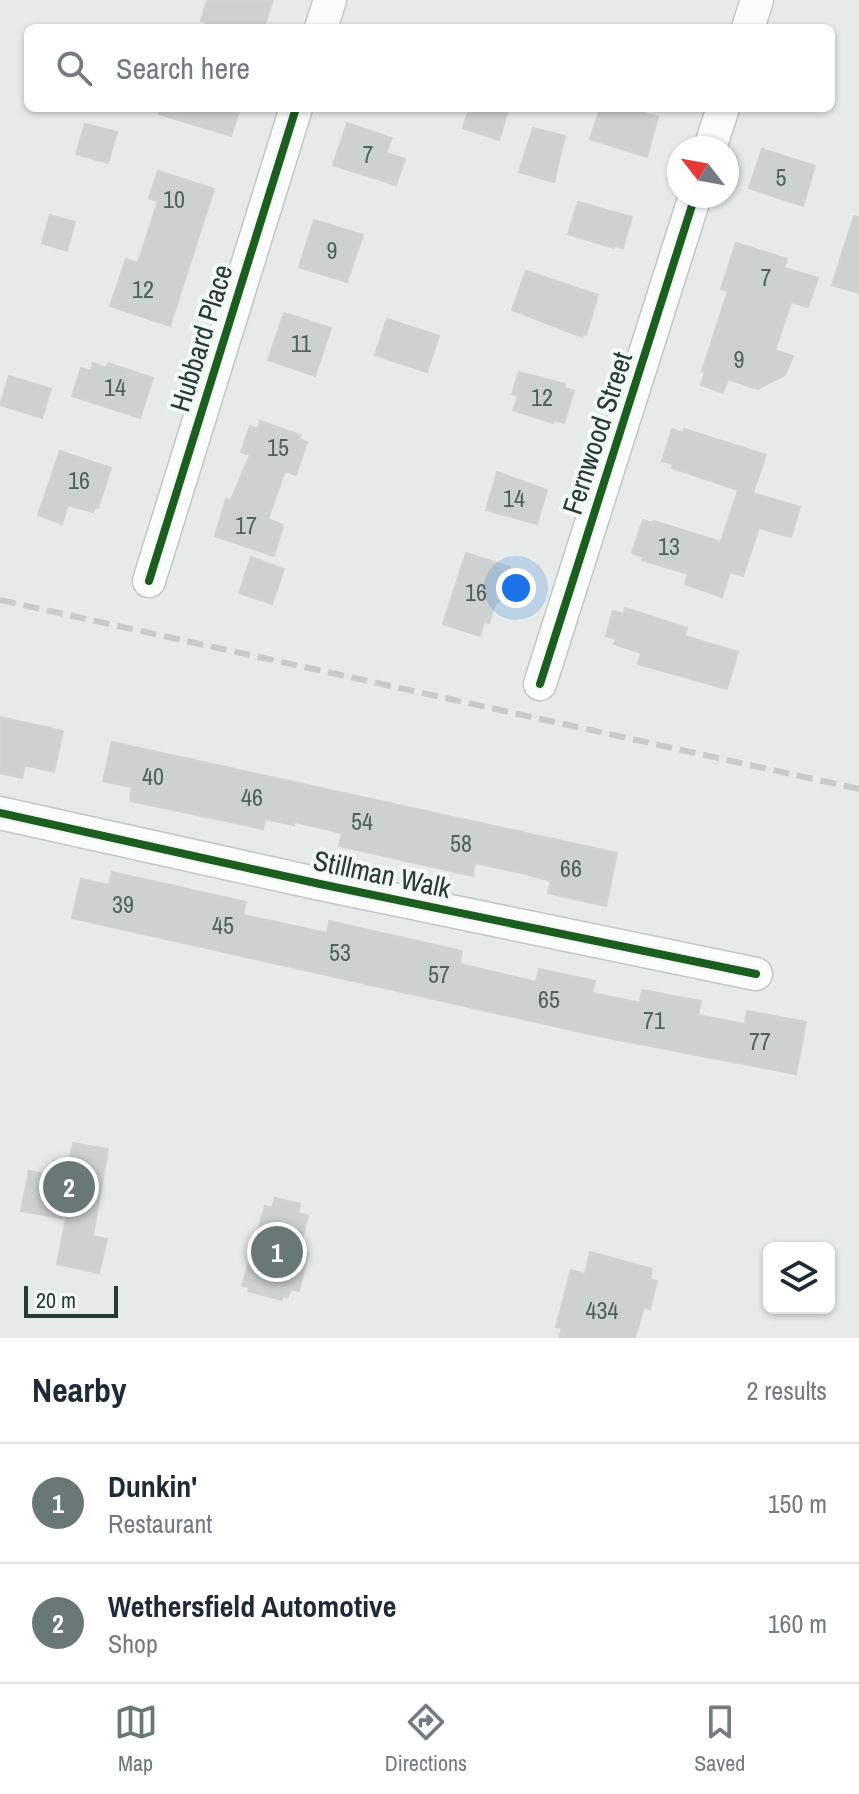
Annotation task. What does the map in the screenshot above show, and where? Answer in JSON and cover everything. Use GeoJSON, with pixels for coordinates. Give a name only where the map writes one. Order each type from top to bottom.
{"type":"FeatureCollection","features":[{"type":"Feature","properties":{"kind":"street"},"geometry":{"type":"LineString","coordinates":[[322,24],[330,0]]}},
{"type":"Feature","properties":{"kind":"street"},"geometry":{"type":"LineString","coordinates":[[749,24],[757,0]]}},
{"type":"Feature","properties":{"kind":"street","name":"Hubbard Place"},"geometry":{"type":"LineString","coordinates":[[149,581],[295,112]]}},
{"type":"Feature","properties":{"kind":"street"},"geometry":{"type":"LineString","coordinates":[[714,136],[722,112]]}},
{"type":"Feature","properties":{"kind":"street","name":"Fernwood Street"},"geometry":{"type":"LineString","coordinates":[[540,684],[691,208]]}},
{"type":"Feature","properties":{"kind":"street","name":"Stillman Walk"},"geometry":{"type":"LineString","coordinates":[[0,813],[320,884],[756,974]]}},
{"type":"Feature","properties":{"kind":"building"},"geometry":{"type":"Polygon","coordinates":[[[207,0],[273,0],[265,24],[208,24],[201,21],[207,0]]]}},
{"type":"Feature","properties":{"kind":"building"},"geometry":{"type":"Polygon","coordinates":[[[159,112],[239,112],[231,136],[159,112]]]}},
{"type":"Feature","properties":{"kind":"building"},"geometry":{"type":"Polygon","coordinates":[[[468,112],[508,112],[499,140],[463,128],[468,112]]]}},
{"type":"Feature","properties":{"kind":"building"},"geometry":{"type":"Polygon","coordinates":[[[599,112],[641,112],[658,117],[647,157],[590,139],[599,112]]]}},
{"type":"Feature","properties":{"kind":"building"},"geometry":{"type":"Polygon","coordinates":[[[347,123],[392,138],[386,153],[405,159],[396,185],[333,165],[347,123]]]}},
{"type":"Feature","properties":{"kind":"building"},"geometry":{"type":"Polygon","coordinates":[[[85,124],[117,132],[108,163],[76,154],[85,124]]]}},
{"type":"Feature","properties":{"kind":"building"},"geometry":{"type":"Polygon","coordinates":[[[533,128],[565,136],[554,182],[519,172],[533,128]]]}},
{"type":"Feature","properties":{"kind":"building"},"geometry":{"type":"Polygon","coordinates":[[[762,149],[815,166],[803,206],[749,188],[762,149]]]}},
{"type":"Feature","properties":{"kind":"building"},"geometry":{"type":"Polygon","coordinates":[[[158,171],[214,189],[170,326],[110,306],[126,259],[138,263],[158,201],[149,198],[158,171]]]}},
{"type":"Feature","properties":{"kind":"building"},"geometry":{"type":"Polygon","coordinates":[[[578,202],[632,217],[623,248],[568,234],[578,202]]]}},
{"type":"Feature","properties":{"kind":"building"},"geometry":{"type":"Polygon","coordinates":[[[50,215],[75,222],[67,251],[42,243],[50,215]]]}},
{"type":"Feature","properties":{"kind":"building"},"geometry":{"type":"Polygon","coordinates":[[[854,216],[859,217],[859,293],[832,285],[854,216]]]}},
{"type":"Feature","properties":{"kind":"building"},"geometry":{"type":"Polygon","coordinates":[[[314,220],[363,235],[347,282],[299,267],[314,220]]]}},
{"type":"Feature","properties":{"kind":"building"},"geometry":{"type":"Polygon","coordinates":[[[736,243],[787,259],[784,268],[818,278],[808,307],[791,302],[775,350],[793,356],[785,375],[757,389],[728,379],[723,393],[701,385],[705,372],[702,371],[728,291],[721,289],[736,243]]]}},
{"type":"Feature","properties":{"kind":"building"},"geometry":{"type":"Polygon","coordinates":[[[526,271],[598,295],[586,335],[582,337],[512,310],[526,271]]]}},
{"type":"Feature","properties":{"kind":"building"},"geometry":{"type":"Polygon","coordinates":[[[284,313],[331,328],[315,376],[268,360],[284,313]]]}},
{"type":"Feature","properties":{"kind":"building"},"geometry":{"type":"Polygon","coordinates":[[[387,319],[439,336],[427,372],[375,355],[387,319]]]}},
{"type":"Feature","properties":{"kind":"building"},"geometry":{"type":"Polygon","coordinates":[[[93,363],[106,368],[108,363],[153,378],[140,418],[72,396],[81,368],[91,371],[93,363]]]}},
{"type":"Feature","properties":{"kind":"building"},"geometry":{"type":"Polygon","coordinates":[[[519,372],[565,384],[564,388],[574,391],[564,423],[554,420],[553,423],[513,410],[518,396],[512,394],[519,372]]]}},
{"type":"Feature","properties":{"kind":"building"},"geometry":{"type":"Polygon","coordinates":[[[9,376],[51,389],[42,418],[0,405],[9,376]]]}},
{"type":"Feature","properties":{"kind":"building"},"geometry":{"type":"Polygon","coordinates":[[[260,421],[301,435],[299,439],[307,442],[296,475],[285,471],[268,519],[283,525],[274,556],[215,536],[226,499],[231,500],[250,455],[241,452],[250,426],[258,429],[260,421]]]}},
{"type":"Feature","properties":{"kind":"building"},"geometry":{"type":"Polygon","coordinates":[[[672,429],[683,433],[684,429],[766,455],[753,493],[800,507],[791,537],[759,528],[743,576],[730,572],[722,597],[685,584],[688,574],[642,560],[643,557],[632,553],[643,520],[721,542],[738,490],[672,468],[673,464],[662,461],[672,429]]]}},
{"type":"Feature","properties":{"kind":"building"},"geometry":{"type":"Polygon","coordinates":[[[60,451],[111,468],[98,508],[95,507],[93,512],[68,505],[62,524],[38,515],[60,451]]]}},
{"type":"Feature","properties":{"kind":"building"},"geometry":{"type":"Polygon","coordinates":[[[497,472],[547,490],[537,524],[486,510],[497,472]]]}},
{"type":"Feature","properties":{"kind":"building"},"geometry":{"type":"Polygon","coordinates":[[[466,553],[510,567],[499,603],[496,602],[489,623],[484,622],[480,636],[443,624],[466,553]]]}},
{"type":"Feature","properties":{"kind":"building"},"geometry":{"type":"Polygon","coordinates":[[[251,557],[284,569],[272,604],[239,593],[251,557]]]}},
{"type":"Feature","properties":{"kind":"building"},"geometry":{"type":"Polygon","coordinates":[[[625,608],[687,628],[685,636],[738,652],[727,689],[638,664],[641,653],[614,644],[616,639],[606,636],[613,611],[624,614],[625,608]]]}},
{"type":"Feature","properties":{"kind":"building"},"geometry":{"type":"Polygon","coordinates":[[[0,717],[63,731],[54,772],[25,765],[22,778],[0,773],[0,717]]]}},
{"type":"Feature","properties":{"kind":"building"},"geometry":{"type":"Polygon","coordinates":[[[112,742],[617,853],[606,906],[548,893],[551,881],[522,873],[475,863],[473,876],[339,846],[342,833],[295,822],[294,825],[265,819],[263,829],[130,801],[132,787],[103,781],[112,742]]]}},
{"type":"Feature","properties":{"kind":"building"},"geometry":{"type":"Polygon","coordinates":[[[112,872],[246,902],[243,915],[327,933],[329,921],[462,951],[460,964],[536,982],[539,969],[595,981],[592,993],[640,1003],[642,990],[701,1001],[698,1015],[745,1024],[747,1011],[806,1022],[796,1074],[603,1037],[72,918],[81,879],[109,885],[112,872]]]}},
{"type":"Feature","properties":{"kind":"building"},"geometry":{"type":"Polygon","coordinates":[[[73,1143],[108,1149],[93,1236],[107,1239],[99,1273],[57,1264],[66,1219],[21,1211],[29,1171],[51,1175],[53,1161],[69,1164],[73,1143]]]}},
{"type":"Feature","properties":{"kind":"building"},"geometry":{"type":"Polygon","coordinates":[[[275,1198],[300,1204],[298,1213],[308,1216],[299,1250],[308,1253],[299,1291],[291,1289],[288,1297],[283,1296],[282,1300],[248,1291],[249,1287],[242,1286],[265,1206],[272,1208],[275,1198]]]}},
{"type":"Feature","properties":{"kind":"building"},"geometry":{"type":"Polygon","coordinates":[[[590,1252],[652,1269],[650,1279],[657,1281],[650,1309],[644,1307],[635,1338],[559,1338],[562,1328],[556,1327],[571,1270],[585,1274],[590,1252]]]}},
{"type":"Feature","properties":{"kind":"railway"},"geometry":{"type":"LineString","coordinates":[[0,600],[859,789]]}},
{"type":"Feature","properties":{"kind":"cycle path"},"geometry":{"type":"LineString","coordinates":[[149,581],[295,112]]}},
{"type":"Feature","properties":{"kind":"cycle path"},"geometry":{"type":"LineString","coordinates":[[540,684],[691,208]]}},
{"type":"Feature","properties":{"kind":"cycle path"},"geometry":{"type":"LineString","coordinates":[[0,813],[320,884],[756,974]]}},
{"type":"Feature","properties":{"kind":"place","name":"Wethersfield Automotive"},"geometry":{"type":"Point","coordinates":[69,1187]}},
{"type":"Feature","properties":{"kind":"place","name":"Dunkin'"},"geometry":{"type":"Point","coordinates":[277,1252]}}]}
